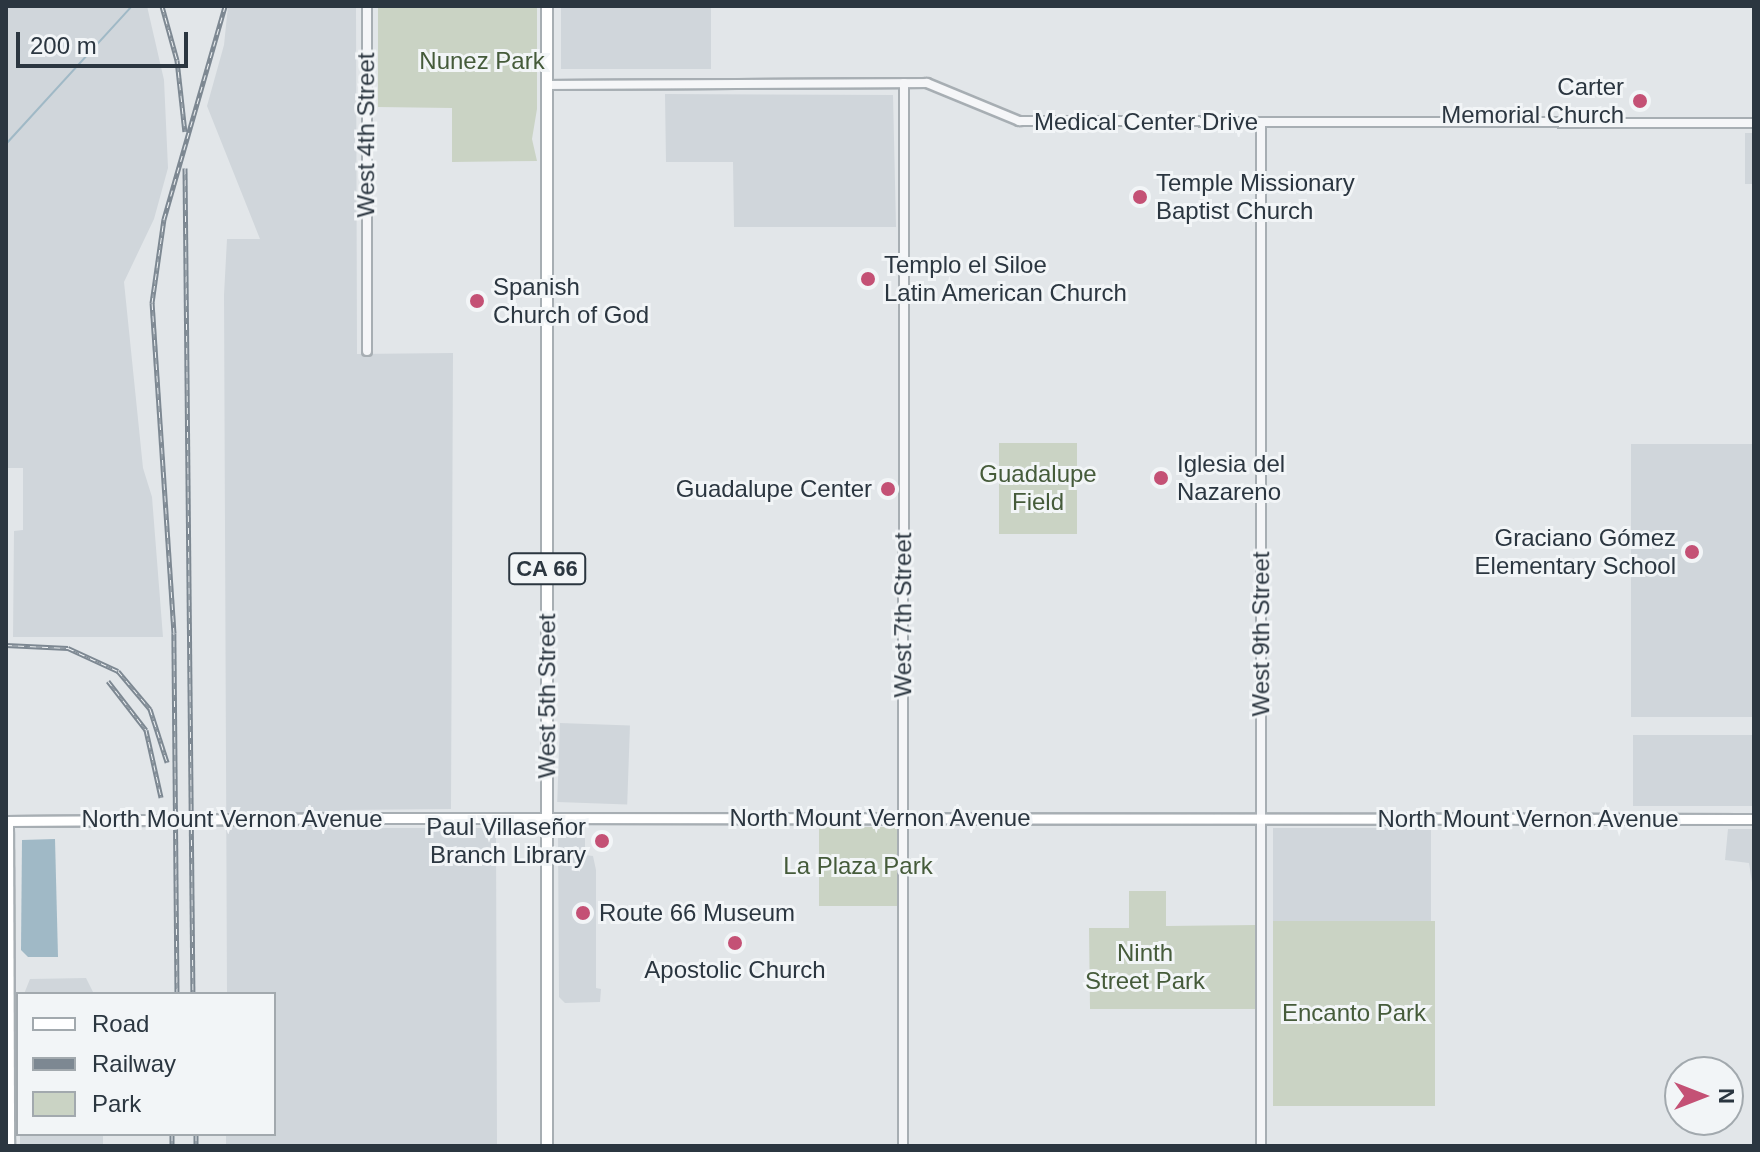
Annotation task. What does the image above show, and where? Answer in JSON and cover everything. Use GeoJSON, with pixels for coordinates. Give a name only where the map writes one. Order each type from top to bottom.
{"type":"FeatureCollection","features":[{"type":"Feature","properties":{"kind":"main road","name":"West 5th Street"},"geometry":{"type":"LineString","coordinates":[[547,6],[547,1146]]}},
{"type":"Feature","properties":{"kind":"main road","name":"North Mount Vernon Avenue"},"geometry":{"type":"LineString","coordinates":[[7,821],[372,818],[1754,819]]}},
{"type":"Feature","properties":{"kind":"main road"},"geometry":{"type":"LineString","coordinates":[[7,821],[9,1146]]}},
{"type":"Feature","properties":{"kind":"street","name":"West 4th Street"},"geometry":{"type":"LineString","coordinates":[[367,6],[367,351]]}},
{"type":"Feature","properties":{"kind":"street","name":"Medical Center Drive"},"geometry":{"type":"LineString","coordinates":[[547,85],[904,83],[943,86],[1019,121],[1754,123]]}},
{"type":"Feature","properties":{"kind":"street","name":"West 7th Street"},"geometry":{"type":"LineString","coordinates":[[903,1146],[904,83]]}},
{"type":"Feature","properties":{"kind":"street","name":"West 9th Street"},"geometry":{"type":"LineString","coordinates":[[1261,122],[1261,1146]]}},
{"type":"Feature","properties":{"kind":"shaded area"},"geometry":{"type":"Polygon","coordinates":[[[6,6],[147,6],[164,80],[168,168],[154,219],[124,282],[143,468],[152,497],[163,637],[13,637],[14,531],[23,530],[23,468],[6,468],[6,6]]]}},
{"type":"Feature","properties":{"kind":"shaded area"},"geometry":{"type":"Polygon","coordinates":[[[228,6],[356,6],[357,354],[453,353],[451,809],[340,810],[340,828],[496,828],[497,1146],[226,1146],[226,1136],[276,1136],[276,992],[227,992],[224,295],[227,239],[260,239],[207,106],[224,45],[228,6]]]}},
{"type":"Feature","properties":{"kind":"shaded area"},"geometry":{"type":"Polygon","coordinates":[[[561,6],[711,6],[711,69],[561,69],[561,6]]]}},
{"type":"Feature","properties":{"kind":"shaded area"},"geometry":{"type":"Polygon","coordinates":[[[665,94],[893,95],[896,227],[734,227],[733,162],[666,162],[665,94]]]}},
{"type":"Feature","properties":{"kind":"shaded area"},"geometry":{"type":"Polygon","coordinates":[[[1745,133],[1754,133],[1754,184],[1745,184],[1745,133]]]}},
{"type":"Feature","properties":{"kind":"shaded area","name":"Graciano Gómez Elementary School"},"geometry":{"type":"Polygon","coordinates":[[[1631,444],[1754,444],[1754,717],[1631,717],[1631,444]]]}},
{"type":"Feature","properties":{"kind":"shaded area"},"geometry":{"type":"Polygon","coordinates":[[[560,723],[630,725],[627,804],[557,802],[560,723]]]}},
{"type":"Feature","properties":{"kind":"shaded area"},"geometry":{"type":"Polygon","coordinates":[[[1633,735],[1754,735],[1754,806],[1633,806],[1633,735]]]}},
{"type":"Feature","properties":{"kind":"shaded area"},"geometry":{"type":"Polygon","coordinates":[[[1273,828],[1431,828],[1431,921],[1273,921],[1273,828]]]}},
{"type":"Feature","properties":{"kind":"shaded area"},"geometry":{"type":"Polygon","coordinates":[[[564,829],[585,829],[585,855],[593,856],[596,870],[596,988],[601,989],[600,1002],[565,1003],[559,997],[558,834],[564,829]]]}},
{"type":"Feature","properties":{"kind":"shaded area"},"geometry":{"type":"Polygon","coordinates":[[[1728,829],[1754,829],[1754,895],[1749,863],[1725,860],[1728,829]]]}},
{"type":"Feature","properties":{"kind":"shaded area"},"geometry":{"type":"Polygon","coordinates":[[[86,978],[93,992],[25,992],[30,979],[86,978]]]}},
{"type":"Feature","properties":{"kind":"shaded area"},"geometry":{"type":"Polygon","coordinates":[[[20,1136],[103,1136],[103,1146],[20,1146],[20,1136]]]}},
{"type":"Feature","properties":{"kind":"green space","name":"Nunez Park"},"geometry":{"type":"Polygon","coordinates":[[[378,6],[537,6],[537,109],[532,139],[537,161],[452,162],[452,108],[378,107],[378,6]]]}},
{"type":"Feature","properties":{"kind":"green space","name":"Guadalupe Field"},"geometry":{"type":"Polygon","coordinates":[[[999,443],[1077,443],[1077,534],[999,534],[999,443]]]}},
{"type":"Feature","properties":{"kind":"green space","name":"La Plaza Park"},"geometry":{"type":"Polygon","coordinates":[[[819,827],[897,827],[897,906],[819,906],[819,827]]]}},
{"type":"Feature","properties":{"kind":"green space","name":"Ninth Street Park"},"geometry":{"type":"Polygon","coordinates":[[[1129,891],[1166,891],[1166,926],[1256,925],[1256,1009],[1090,1009],[1089,928],[1129,928],[1129,891]]]}},
{"type":"Feature","properties":{"kind":"green space","name":"Encanto Park"},"geometry":{"type":"Polygon","coordinates":[[[1273,921],[1435,921],[1435,1106],[1273,1106],[1273,921]]]}},
{"type":"Feature","properties":{"kind":"water"},"geometry":{"type":"Polygon","coordinates":[[[55,839],[58,957],[28,957],[21,950],[22,840],[55,839]]]}},
{"type":"Feature","properties":{"kind":"waterway"},"geometry":{"type":"LineString","coordinates":[[6,144],[132,6]]}},
{"type":"Feature","properties":{"kind":"railway"},"geometry":{"type":"LineString","coordinates":[[162,6],[177,60],[185,132]]}},
{"type":"Feature","properties":{"kind":"railway"},"geometry":{"type":"LineString","coordinates":[[177,992],[174,633],[152,303],[164,219],[225,6]]}},
{"type":"Feature","properties":{"kind":"railway"},"geometry":{"type":"LineString","coordinates":[[185,168],[193,992]]}},
{"type":"Feature","properties":{"kind":"railway"},"geometry":{"type":"LineString","coordinates":[[6,645],[68,648],[118,671],[150,709],[167,762]]}},
{"type":"Feature","properties":{"kind":"railway"},"geometry":{"type":"LineString","coordinates":[[108,681],[146,730],[161,797]]}},
{"type":"Feature","properties":{"kind":"railway"},"geometry":{"type":"LineString","coordinates":[[172,1136],[172,1146]]}},
{"type":"Feature","properties":{"kind":"railway"},"geometry":{"type":"LineString","coordinates":[[196,1136],[196,1146]]}},
{"type":"Feature","properties":{"kind":"place","name":"Carter Memorial Church"},"geometry":{"type":"Point","coordinates":[1640,101]}},
{"type":"Feature","properties":{"kind":"place","name":"Temple Missionary Baptist Church"},"geometry":{"type":"Point","coordinates":[1140,197]}},
{"type":"Feature","properties":{"kind":"place","name":"Templo el Siloe Latin American Church"},"geometry":{"type":"Point","coordinates":[868,279]}},
{"type":"Feature","properties":{"kind":"place","name":"Spanish Church of God"},"geometry":{"type":"Point","coordinates":[477,301]}},
{"type":"Feature","properties":{"kind":"place","name":"Iglesia del Nazareno"},"geometry":{"type":"Point","coordinates":[1161,478]}},
{"type":"Feature","properties":{"kind":"place","name":"Guadalupe Center"},"geometry":{"type":"Point","coordinates":[888,489]}},
{"type":"Feature","properties":{"kind":"place","name":"Graciano Gómez Elementary School"},"geometry":{"type":"Point","coordinates":[1692,552]}},
{"type":"Feature","properties":{"kind":"place","name":"Paul Villaseñor Branch Library"},"geometry":{"type":"Point","coordinates":[602,841]}},
{"type":"Feature","properties":{"kind":"place","name":"Route 66 Museum"},"geometry":{"type":"Point","coordinates":[583,913]}},
{"type":"Feature","properties":{"kind":"place","name":"Apostolic Church"},"geometry":{"type":"Point","coordinates":[735,943]}}]}
